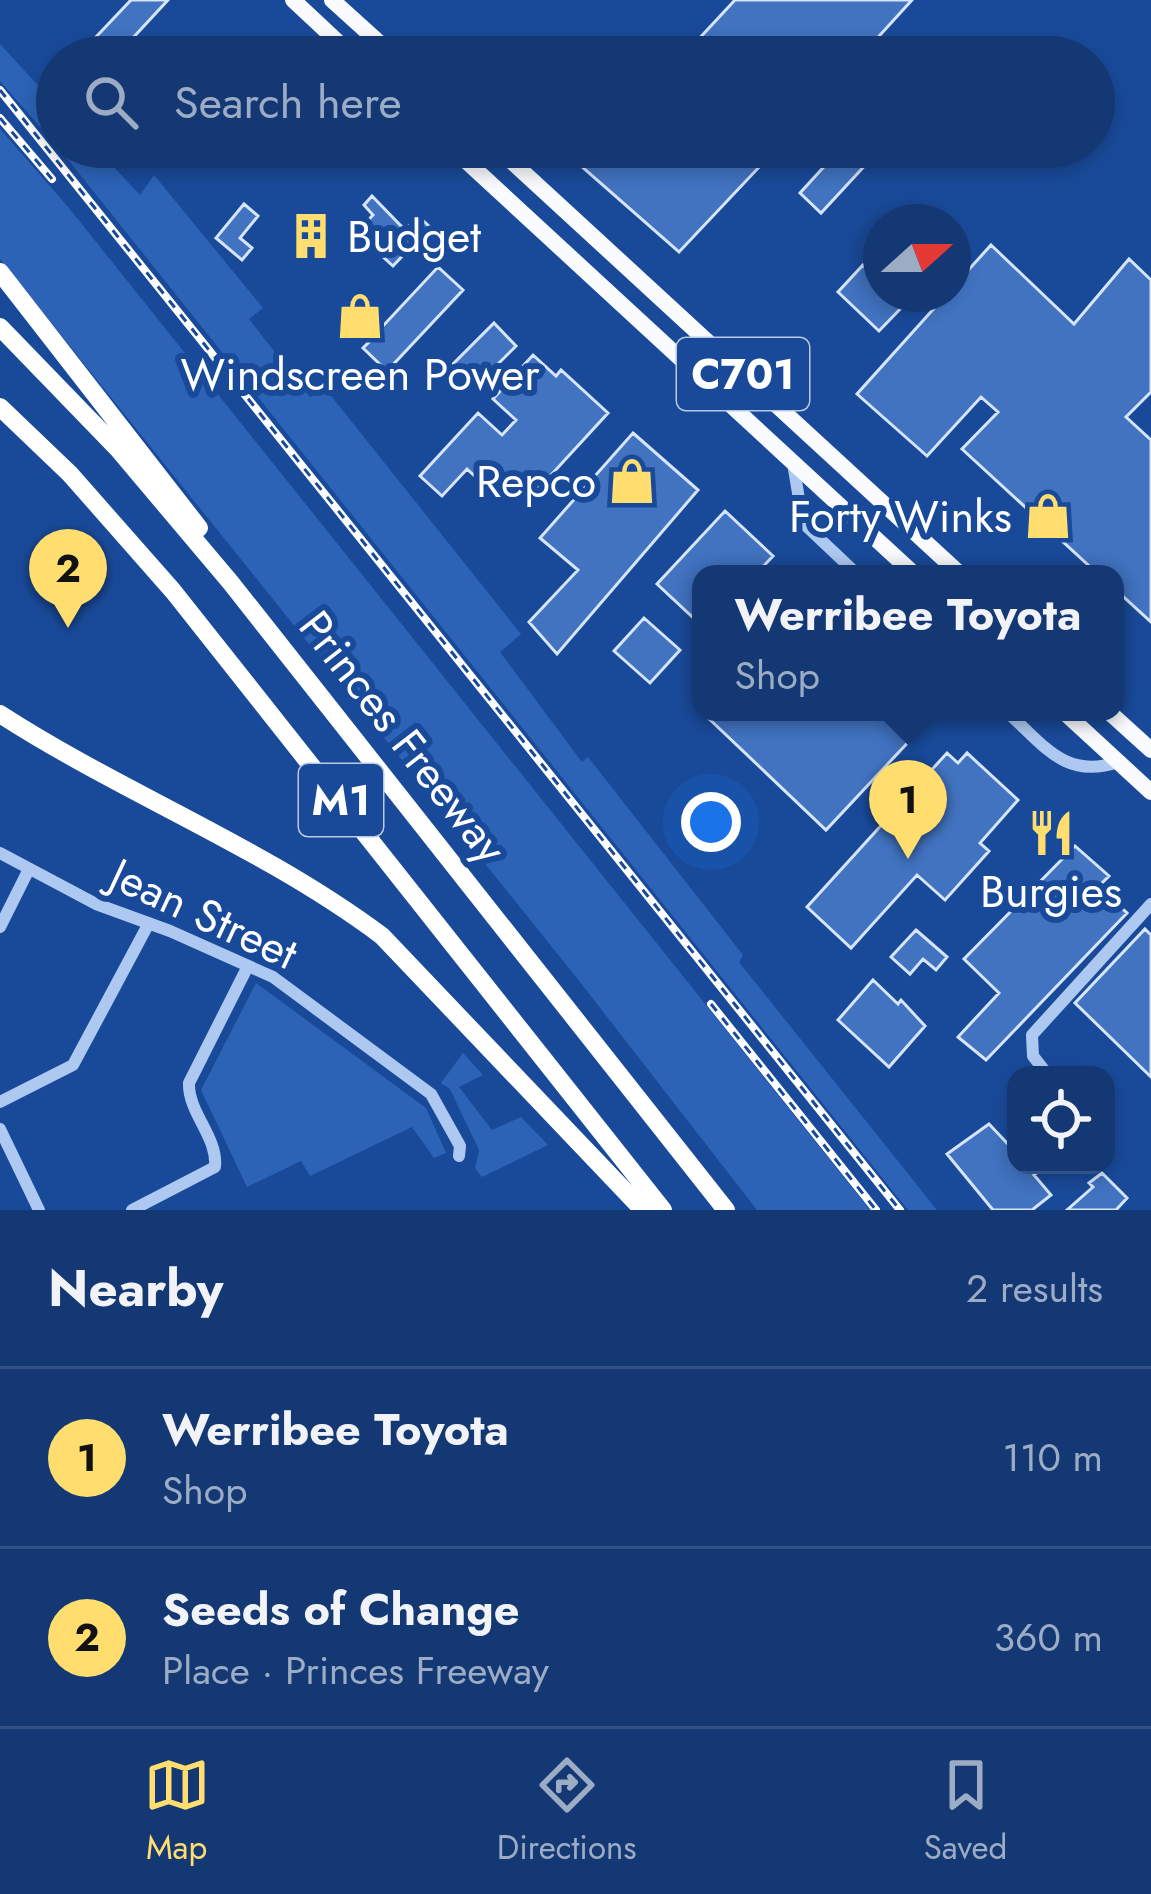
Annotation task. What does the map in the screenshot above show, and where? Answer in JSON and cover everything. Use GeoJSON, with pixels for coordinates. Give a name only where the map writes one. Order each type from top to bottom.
{"type":"FeatureCollection","features":[{"type":"Feature","properties":{"kind":"highway"},"geometry":{"type":"LineString","coordinates":[[0,272],[165,481],[304,673]]}},
{"type":"Feature","properties":{"kind":"highway"},"geometry":{"type":"LineString","coordinates":[[0,282],[28,310]]}},
{"type":"Feature","properties":{"kind":"highway","name":"Princes Freeway"},"geometry":{"type":"LineString","coordinates":[[0,327],[118,449],[304,673],[726,1210]]}},
{"type":"Feature","properties":{"kind":"highway","name":"Princes Freeway"},"geometry":{"type":"LineString","coordinates":[[0,407],[70,474],[172,591],[664,1210]]}},
{"type":"Feature","properties":{"kind":"highway"},"geometry":{"type":"LineString","coordinates":[[0,714],[269,862],[382,935],[643,1210]]}},
{"type":"Feature","properties":{"kind":"main road"},"geometry":{"type":"LineString","coordinates":[[293,0],[332,36]]}},
{"type":"Feature","properties":{"kind":"main road"},"geometry":{"type":"LineString","coordinates":[[332,0],[372,36]]}},
{"type":"Feature","properties":{"kind":"main road","name":"C701"},"geometry":{"type":"LineString","coordinates":[[474,168],[904,565]]}},
{"type":"Feature","properties":{"kind":"main road","name":"C701"},"geometry":{"type":"LineString","coordinates":[[519,168],[950,565]]}},
{"type":"Feature","properties":{"kind":"main road"},"geometry":{"type":"LineString","coordinates":[[506,198],[526,174]]}},
{"type":"Feature","properties":{"kind":"main road"},"geometry":{"type":"LineString","coordinates":[[678,356],[698,333]]}},
{"type":"Feature","properties":{"kind":"main road"},"geometry":{"type":"LineString","coordinates":[[723,398],[744,375]]}},
{"type":"Feature","properties":{"kind":"main road"},"geometry":{"type":"LineString","coordinates":[[873,536],[893,513]]}},
{"type":"Feature","properties":{"kind":"main road"},"geometry":{"type":"LineString","coordinates":[[1074,721],[1151,792]]}},
{"type":"Feature","properties":{"kind":"main road"},"geometry":{"type":"LineString","coordinates":[[1118,762],[1147,739],[1122,721]]}},
{"type":"Feature","properties":{"kind":"street"},"geometry":{"type":"LineString","coordinates":[[794,463],[803,523],[847,565]]}},
{"type":"Feature","properties":{"kind":"street"},"geometry":{"type":"LineString","coordinates":[[1018,721],[1072,766],[1092,769],[1118,762]]}},
{"type":"Feature","properties":{"kind":"street","name":"Jean Street"},"geometry":{"type":"LineString","coordinates":[[0,853],[96,904],[273,977],[431,1094],[460,1146],[460,1156]]}},
{"type":"Feature","properties":{"kind":"street"},"geometry":{"type":"LineString","coordinates":[[0,927],[29,869]]}},
{"type":"Feature","properties":{"kind":"street"},"geometry":{"type":"LineString","coordinates":[[1041,1066],[1033,1056],[1032,1035],[1151,904]]}},
{"type":"Feature","properties":{"kind":"street"},"geometry":{"type":"LineString","coordinates":[[0,1102],[73,1065],[149,923]]}},
{"type":"Feature","properties":{"kind":"street"},"geometry":{"type":"LineString","coordinates":[[132,1210],[215,1167],[216,1155],[191,1102],[189,1083],[248,966]]}},
{"type":"Feature","properties":{"kind":"street"},"geometry":{"type":"LineString","coordinates":[[0,1129],[39,1210]]}},
{"type":"Feature","properties":{"kind":"shaded area"},"geometry":{"type":"Polygon","coordinates":[[[0,44],[36,83],[36,122],[0,81],[0,44]]]}},
{"type":"Feature","properties":{"kind":"shaded area"},"geometry":{"type":"Polygon","coordinates":[[[0,129],[69,208],[870,1210],[757,1210],[0,259],[0,129]]]}},
{"type":"Feature","properties":{"kind":"shaded area"},"geometry":{"type":"Polygon","coordinates":[[[75,168],[115,168],[140,195],[154,175],[263,308],[249,319],[310,397],[324,387],[521,634],[500,652],[582,762],[588,757],[743,955],[739,962],[937,1210],[908,1210],[75,168]]]}},
{"type":"Feature","properties":{"kind":"shaded area"},"geometry":{"type":"Polygon","coordinates":[[[256,983],[426,1108],[446,1153],[434,1158],[412,1127],[310,1176],[301,1161],[247,1187],[201,1090],[256,983]]]}},
{"type":"Feature","properties":{"kind":"shaded area"},"geometry":{"type":"Polygon","coordinates":[[[463,1053],[483,1075],[459,1087],[492,1130],[521,1117],[548,1145],[482,1177],[475,1168],[479,1150],[450,1089],[441,1083],[463,1053]]]}},
{"type":"Feature","properties":{"kind":"building"},"geometry":{"type":"Polygon","coordinates":[[[131,0],[168,0],[135,36],[97,36],[131,0]]]}},
{"type":"Feature","properties":{"kind":"building"},"geometry":{"type":"Polygon","coordinates":[[[735,0],[912,0],[879,36],[702,36],[735,0]]]}},
{"type":"Feature","properties":{"kind":"building"},"geometry":{"type":"Polygon","coordinates":[[[583,168],[758,168],[679,252],[583,168]]]}},
{"type":"Feature","properties":{"kind":"building"},"geometry":{"type":"Polygon","coordinates":[[[823,168],[863,168],[821,213],[800,193],[823,168]]]}},
{"type":"Feature","properties":{"kind":"building"},"geometry":{"type":"Polygon","coordinates":[[[372,196],[405,230],[418,216],[430,227],[393,266],[382,256],[388,247],[360,229],[373,215],[364,205],[372,196]]]}},
{"type":"Feature","properties":{"kind":"building"},"geometry":{"type":"Polygon","coordinates":[[[244,204],[258,216],[240,238],[252,248],[242,260],[216,238],[244,204]]]}},
{"type":"Feature","properties":{"kind":"building"},"geometry":{"type":"Polygon","coordinates":[[[991,245],[1074,324],[1129,259],[1151,280],[1151,392],[1126,417],[1151,440],[1151,622],[1124,597],[1124,565],[1088,565],[962,449],[998,412],[981,397],[927,456],[857,394],[931,312],[971,312],[971,267],[991,245]]]}},
{"type":"Feature","properties":{"kind":"building"},"geometry":{"type":"Polygon","coordinates":[[[863,265],[863,312],[897,312],[879,331],[838,292],[863,265]]]}},
{"type":"Feature","properties":{"kind":"building"},"geometry":{"type":"Polygon","coordinates":[[[438,267],[463,290],[387,371],[363,348],[372,339],[342,311],[353,298],[383,326],[438,267]]]}},
{"type":"Feature","properties":{"kind":"building"},"geometry":{"type":"Polygon","coordinates":[[[494,323],[516,346],[475,387],[452,365],[494,323]]]}},
{"type":"Feature","properties":{"kind":"building"},"geometry":{"type":"Polygon","coordinates":[[[533,355],[556,376],[561,370],[608,413],[529,499],[504,476],[491,491],[467,469],[442,496],[420,476],[478,413],[502,435],[516,420],[493,399],[533,355]]]}},
{"type":"Feature","properties":{"kind":"building"},"geometry":{"type":"Polygon","coordinates":[[[633,433],[698,490],[557,654],[529,622],[578,570],[540,538],[633,433]]]}},
{"type":"Feature","properties":{"kind":"building"},"geometry":{"type":"Polygon","coordinates":[[[725,511],[773,556],[764,565],[692,565],[692,617],[657,584],[725,511]]]}},
{"type":"Feature","properties":{"kind":"building"},"geometry":{"type":"Polygon","coordinates":[[[644,618],[680,650],[650,683],[614,651],[644,618]]]}},
{"type":"Feature","properties":{"kind":"building"},"geometry":{"type":"Polygon","coordinates":[[[711,721],[896,721],[913,737],[826,830],[711,721]]]}},
{"type":"Feature","properties":{"kind":"building"},"geometry":{"type":"Polygon","coordinates":[[[947,753],[958,763],[967,753],[1018,800],[980,843],[989,851],[945,900],[917,875],[851,948],[807,907],[947,753]]]}},
{"type":"Feature","properties":{"kind":"building"},"geometry":{"type":"Polygon","coordinates":[[[1075,846],[1109,876],[1099,886],[1127,913],[986,1060],[958,1037],[999,993],[964,959],[1075,846]]]}},
{"type":"Feature","properties":{"kind":"building"},"geometry":{"type":"Polygon","coordinates":[[[1145,929],[1151,935],[1151,1077],[1075,1003],[1145,929]]]}},
{"type":"Feature","properties":{"kind":"building"},"geometry":{"type":"Polygon","coordinates":[[[916,930],[947,957],[936,970],[923,959],[910,974],[891,957],[916,930]]]}},
{"type":"Feature","properties":{"kind":"building"},"geometry":{"type":"Polygon","coordinates":[[[873,980],[925,1026],[889,1067],[838,1020],[873,980]]]}},
{"type":"Feature","properties":{"kind":"building"},"geometry":{"type":"Polygon","coordinates":[[[989,1124],[1007,1143],[1007,1174],[1035,1174],[1051,1195],[1032,1210],[993,1210],[947,1154],[989,1124]]]}},
{"type":"Feature","properties":{"kind":"building"},"geometry":{"type":"Polygon","coordinates":[[[1103,1174],[1127,1198],[1116,1210],[1067,1210],[1093,1187],[1089,1183],[1103,1174]]]}},
{"type":"Feature","properties":{"kind":"railway"},"geometry":{"type":"LineString","coordinates":[[0,90],[36,135]]}},
{"type":"Feature","properties":{"kind":"railway"},"geometry":{"type":"LineString","coordinates":[[0,118],[36,160]]}},
{"type":"Feature","properties":{"kind":"railway"},"geometry":{"type":"LineString","coordinates":[[43,168],[52,179]]}},
{"type":"Feature","properties":{"kind":"railway"},"geometry":{"type":"LineString","coordinates":[[63,168],[900,1210]]}},
{"type":"Feature","properties":{"kind":"railway"},"geometry":{"type":"LineString","coordinates":[[711,1004],[876,1210]]}},
{"type":"Feature","properties":{"kind":"place","name":"Budget"},"geometry":{"type":"Point","coordinates":[311,236]}},
{"type":"Feature","properties":{"kind":"place","name":"Windscreen Power"},"geometry":{"type":"Point","coordinates":[360,316]}},
{"type":"Feature","properties":{"kind":"place","name":"Repco"},"geometry":{"type":"Point","coordinates":[632,481]}},
{"type":"Feature","properties":{"kind":"place","name":"Forty Winks"},"geometry":{"type":"Point","coordinates":[1048,516]}},
{"type":"Feature","properties":{"kind":"place","name":"Seeds of Change"},"geometry":{"type":"Point","coordinates":[68,628]}},
{"type":"Feature","properties":{"kind":"place","name":"Burgies"},"geometry":{"type":"Point","coordinates":[1051,833]}},
{"type":"Feature","properties":{"kind":"place","name":"Werribee Toyota"},"geometry":{"type":"Point","coordinates":[908,859]}}]}
